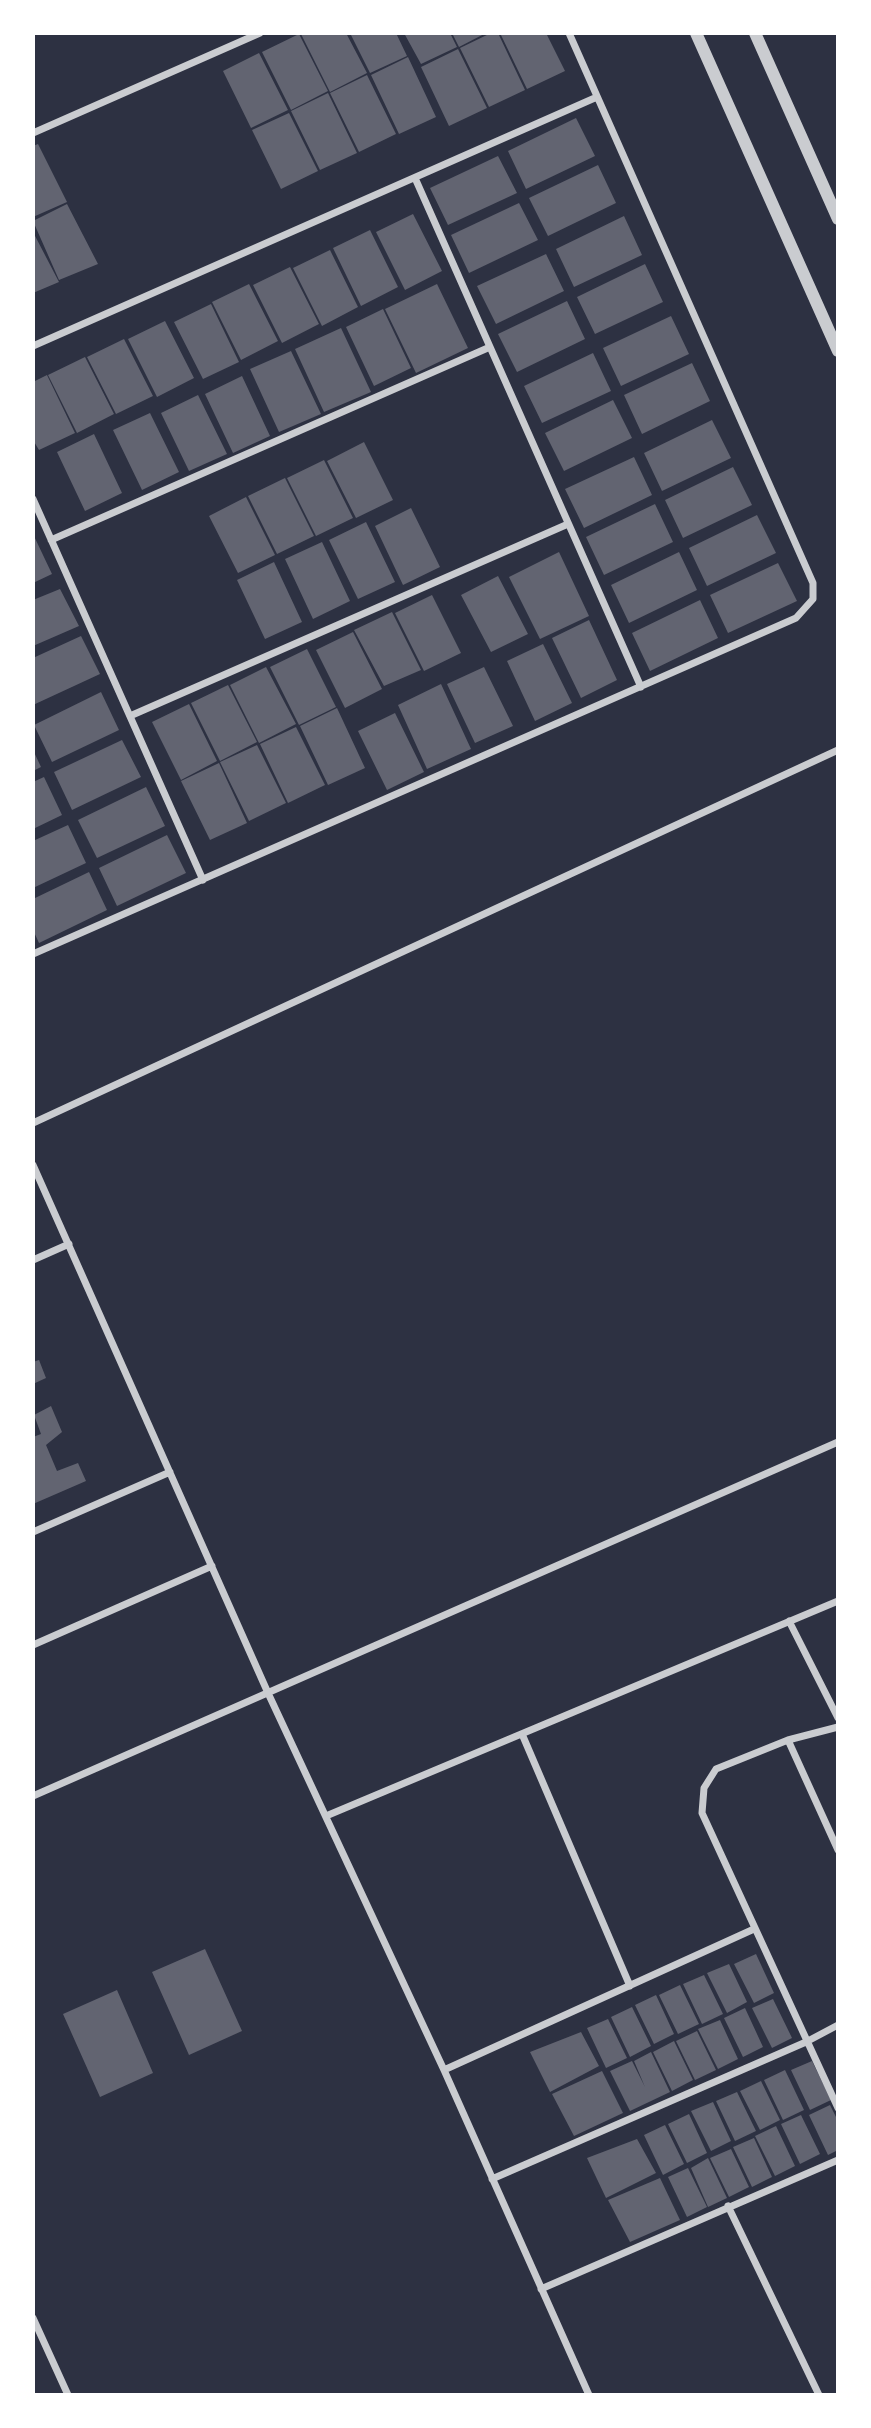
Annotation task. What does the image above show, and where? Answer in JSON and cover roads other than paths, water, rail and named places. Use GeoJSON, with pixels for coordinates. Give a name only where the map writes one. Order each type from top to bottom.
{"type":"FeatureCollection","features":[{"type":"Feature","properties":{"kind":"street"},"geometry":{"type":"LineString","coordinates":[[33,133],[260,33]]}},
{"type":"Feature","properties":{"kind":"street"},"geometry":{"type":"LineString","coordinates":[[33,954],[796,618],[813,599],[813,583],[569,33]]}},
{"type":"Feature","properties":{"kind":"street"},"geometry":{"type":"LineString","coordinates":[[696,33],[838,351]]}},
{"type":"Feature","properties":{"kind":"street"},"geometry":{"type":"LineString","coordinates":[[755,33],[838,219]]}},
{"type":"Feature","properties":{"kind":"street"},"geometry":{"type":"LineString","coordinates":[[33,345],[597,97]]}},
{"type":"Feature","properties":{"kind":"street"},"geometry":{"type":"LineString","coordinates":[[415,178],[641,687]]}},
{"type":"Feature","properties":{"kind":"street"},"geometry":{"type":"LineString","coordinates":[[51,540],[490,347]]}},
{"type":"Feature","properties":{"kind":"street"},"geometry":{"type":"LineString","coordinates":[[33,499],[203,880]]}},
{"type":"Feature","properties":{"kind":"street"},"geometry":{"type":"LineString","coordinates":[[130,716],[568,524]]}},
{"type":"Feature","properties":{"kind":"street"},"geometry":{"type":"LineString","coordinates":[[33,1123],[838,750]]}},
{"type":"Feature","properties":{"kind":"street"},"geometry":{"type":"LineString","coordinates":[[33,1165],[268,1693],[444,2070],[589,2395]]}},
{"type":"Feature","properties":{"kind":"street"},"geometry":{"type":"LineString","coordinates":[[33,1260],[69,1244]]}},
{"type":"Feature","properties":{"kind":"street"},"geometry":{"type":"LineString","coordinates":[[33,1796],[838,1442]]}},
{"type":"Feature","properties":{"kind":"street"},"geometry":{"type":"LineString","coordinates":[[33,1532],[170,1472]]}},
{"type":"Feature","properties":{"kind":"street"},"geometry":{"type":"LineString","coordinates":[[33,1645],[212,1566]]}},
{"type":"Feature","properties":{"kind":"street"},"geometry":{"type":"LineString","coordinates":[[326,1816],[838,1601]]}},
{"type":"Feature","properties":{"kind":"street"},"geometry":{"type":"LineString","coordinates":[[789,1621],[838,1718]]}},
{"type":"Feature","properties":{"kind":"street"},"geometry":{"type":"LineString","coordinates":[[838,1727],[788,1740],[716,1769],[704,1788],[702,1813],[838,2108]]}},
{"type":"Feature","properties":{"kind":"street"},"geometry":{"type":"LineString","coordinates":[[522,1734],[630,1986]]}},
{"type":"Feature","properties":{"kind":"street"},"geometry":{"type":"LineString","coordinates":[[788,1740],[838,1850]]}},
{"type":"Feature","properties":{"kind":"street"},"geometry":{"type":"LineString","coordinates":[[444,2070],[754,1928]]}},
{"type":"Feature","properties":{"kind":"street"},"geometry":{"type":"LineString","coordinates":[[492,2179],[806,2042],[838,2025]]}},
{"type":"Feature","properties":{"kind":"street"},"geometry":{"type":"LineString","coordinates":[[541,2289],[838,2160]]}},
{"type":"Feature","properties":{"kind":"street"},"geometry":{"type":"LineString","coordinates":[[728,2206],[819,2395]]}},
{"type":"Feature","properties":{"kind":"street"},"geometry":{"type":"LineString","coordinates":[[33,2318],[68,2395]]}}]}
